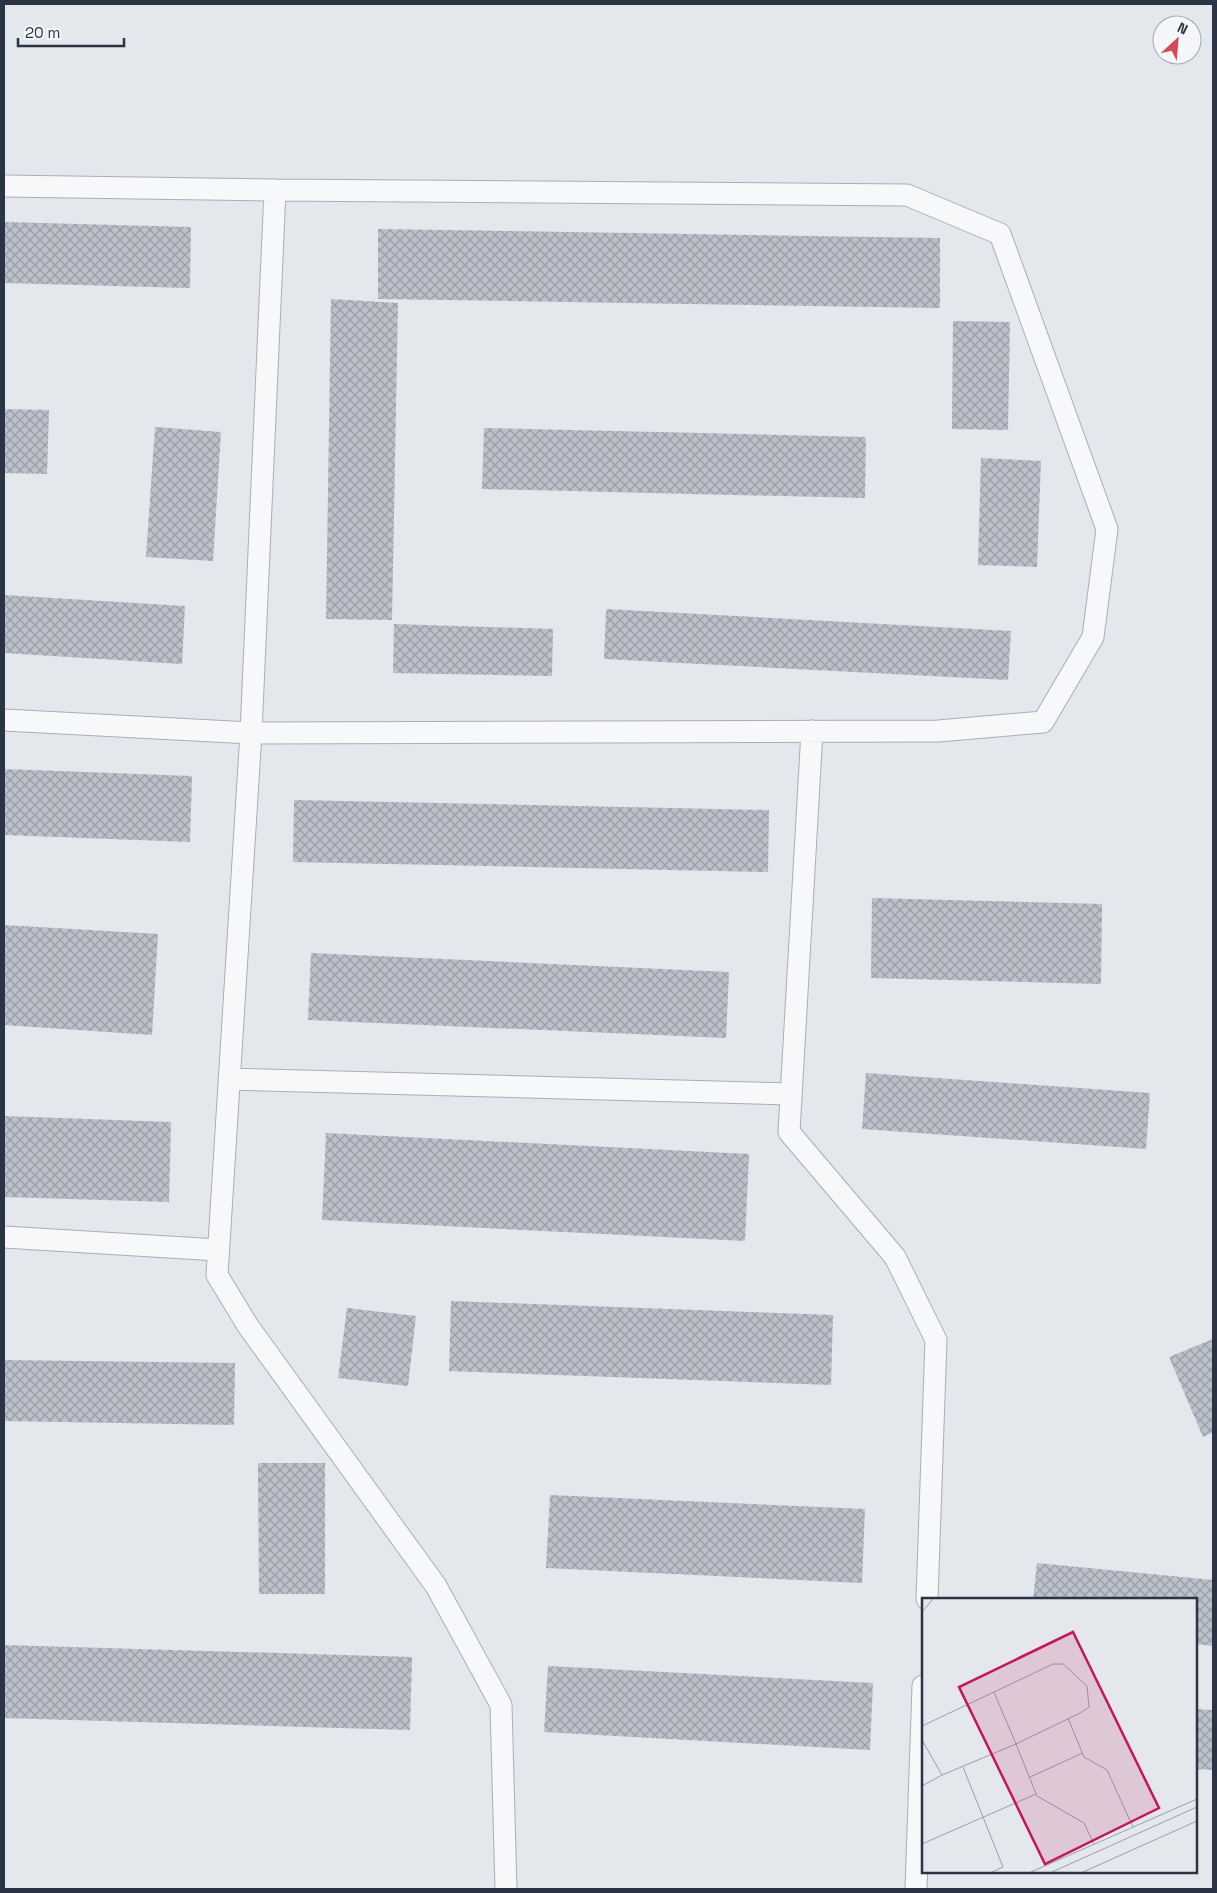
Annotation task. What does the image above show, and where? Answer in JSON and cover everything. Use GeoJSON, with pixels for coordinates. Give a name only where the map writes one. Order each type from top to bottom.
{"type":"FeatureCollection","features":[{"type":"Feature","properties":{"kind":"lane"},"geometry":{"type":"LineString","coordinates":[[4,186],[907,195],[1000,234],[1107,529],[1093,637],[1044,722],[938,731],[251,733],[4,720]]}},
{"type":"Feature","properties":{"kind":"lane"},"geometry":{"type":"LineString","coordinates":[[275,190],[251,733],[217,1275],[248,1326],[436,1586],[501,1706],[506,1889]]}},
{"type":"Feature","properties":{"kind":"lane"},"geometry":{"type":"LineString","coordinates":[[812,731],[789,1132],[895,1257],[936,1340],[926,1598]]}},
{"type":"Feature","properties":{"kind":"lane"},"geometry":{"type":"LineString","coordinates":[[229,1079],[791,1094]]}},
{"type":"Feature","properties":{"kind":"lane"},"geometry":{"type":"LineString","coordinates":[[4,1237],[218,1250]]}},
{"type":"Feature","properties":{"kind":"lane"},"geometry":{"type":"LineString","coordinates":[[916,1889],[922,1715]]}},
{"type":"Feature","properties":{"kind":"building"},"geometry":{"type":"Polygon","coordinates":[[[4,222],[191,227],[190,288],[4,283],[4,222]]]}},
{"type":"Feature","properties":{"kind":"building"},"geometry":{"type":"Polygon","coordinates":[[[378,229],[940,238],[940,308],[378,299],[378,229]]]}},
{"type":"Feature","properties":{"kind":"building"},"geometry":{"type":"Polygon","coordinates":[[[331,299],[398,303],[392,620],[326,619],[331,299]]]}},
{"type":"Feature","properties":{"kind":"building"},"geometry":{"type":"Polygon","coordinates":[[[953,321],[1010,322],[1008,430],[952,429],[953,321]]]}},
{"type":"Feature","properties":{"kind":"building"},"geometry":{"type":"Polygon","coordinates":[[[4,409],[49,410],[47,474],[4,473],[4,409]]]}},
{"type":"Feature","properties":{"kind":"building"},"geometry":{"type":"Polygon","coordinates":[[[155,427],[221,432],[213,561],[146,557],[155,427]]]}},
{"type":"Feature","properties":{"kind":"building"},"geometry":{"type":"Polygon","coordinates":[[[484,428],[866,437],[865,498],[482,489],[484,428]]]}},
{"type":"Feature","properties":{"kind":"building"},"geometry":{"type":"Polygon","coordinates":[[[981,458],[1041,461],[1037,567],[978,565],[981,458]]]}},
{"type":"Feature","properties":{"kind":"building"},"geometry":{"type":"Polygon","coordinates":[[[4,595],[185,606],[182,664],[4,653],[4,595]]]}},
{"type":"Feature","properties":{"kind":"building"},"geometry":{"type":"Polygon","coordinates":[[[606,609],[1011,631],[1008,680],[604,659],[606,609]]]}},
{"type":"Feature","properties":{"kind":"building"},"geometry":{"type":"Polygon","coordinates":[[[394,624],[553,629],[552,676],[393,673],[394,624]]]}},
{"type":"Feature","properties":{"kind":"building"},"geometry":{"type":"Polygon","coordinates":[[[4,769],[192,776],[190,842],[4,835],[4,769]]]}},
{"type":"Feature","properties":{"kind":"building"},"geometry":{"type":"Polygon","coordinates":[[[294,800],[769,810],[768,872],[293,862],[294,800]]]}},
{"type":"Feature","properties":{"kind":"building"},"geometry":{"type":"Polygon","coordinates":[[[872,898],[1102,904],[1101,984],[871,978],[872,898]]]}},
{"type":"Feature","properties":{"kind":"building"},"geometry":{"type":"Polygon","coordinates":[[[4,925],[158,934],[152,1035],[4,1025],[4,925]]]}},
{"type":"Feature","properties":{"kind":"building"},"geometry":{"type":"Polygon","coordinates":[[[311,953],[729,972],[726,1038],[308,1020],[311,953]]]}},
{"type":"Feature","properties":{"kind":"building"},"geometry":{"type":"Polygon","coordinates":[[[866,1073],[1150,1093],[1146,1149],[862,1129],[866,1073]]]}},
{"type":"Feature","properties":{"kind":"building"},"geometry":{"type":"Polygon","coordinates":[[[4,1116],[171,1122],[169,1202],[4,1197],[4,1116]]]}},
{"type":"Feature","properties":{"kind":"building"},"geometry":{"type":"Polygon","coordinates":[[[326,1133],[749,1154],[745,1241],[322,1220],[326,1133]]]}},
{"type":"Feature","properties":{"kind":"building"},"geometry":{"type":"Polygon","coordinates":[[[451,1301],[833,1315],[831,1385],[449,1371],[451,1301]]]}},
{"type":"Feature","properties":{"kind":"building"},"geometry":{"type":"Polygon","coordinates":[[[347,1308],[416,1316],[408,1386],[338,1378],[347,1308]]]}},
{"type":"Feature","properties":{"kind":"building"},"geometry":{"type":"Polygon","coordinates":[[[1213,1339],[1213,1432],[1203,1437],[1169,1357],[1213,1339]]]}},
{"type":"Feature","properties":{"kind":"building"},"geometry":{"type":"Polygon","coordinates":[[[4,1360],[235,1363],[234,1425],[4,1421],[4,1360]]]}},
{"type":"Feature","properties":{"kind":"building"},"geometry":{"type":"Polygon","coordinates":[[[258,1463],[325,1463],[325,1594],[259,1594],[258,1463]]]}},
{"type":"Feature","properties":{"kind":"building"},"geometry":{"type":"Polygon","coordinates":[[[550,1495],[865,1509],[862,1583],[546,1568],[550,1495]]]}},
{"type":"Feature","properties":{"kind":"building"},"geometry":{"type":"Polygon","coordinates":[[[1037,1563],[1213,1580],[1213,1646],[1197,1644],[1197,1598],[1033,1598],[1037,1563]]]}},
{"type":"Feature","properties":{"kind":"building"},"geometry":{"type":"Polygon","coordinates":[[[4,1645],[412,1657],[410,1730],[4,1718],[4,1645]]]}},
{"type":"Feature","properties":{"kind":"building"},"geometry":{"type":"Polygon","coordinates":[[[548,1666],[873,1683],[870,1750],[544,1732],[548,1666]]]}},
{"type":"Feature","properties":{"kind":"building"},"geometry":{"type":"Polygon","coordinates":[[[1197,1709],[1213,1710],[1213,1770],[1197,1769],[1197,1709]]]}}]}
